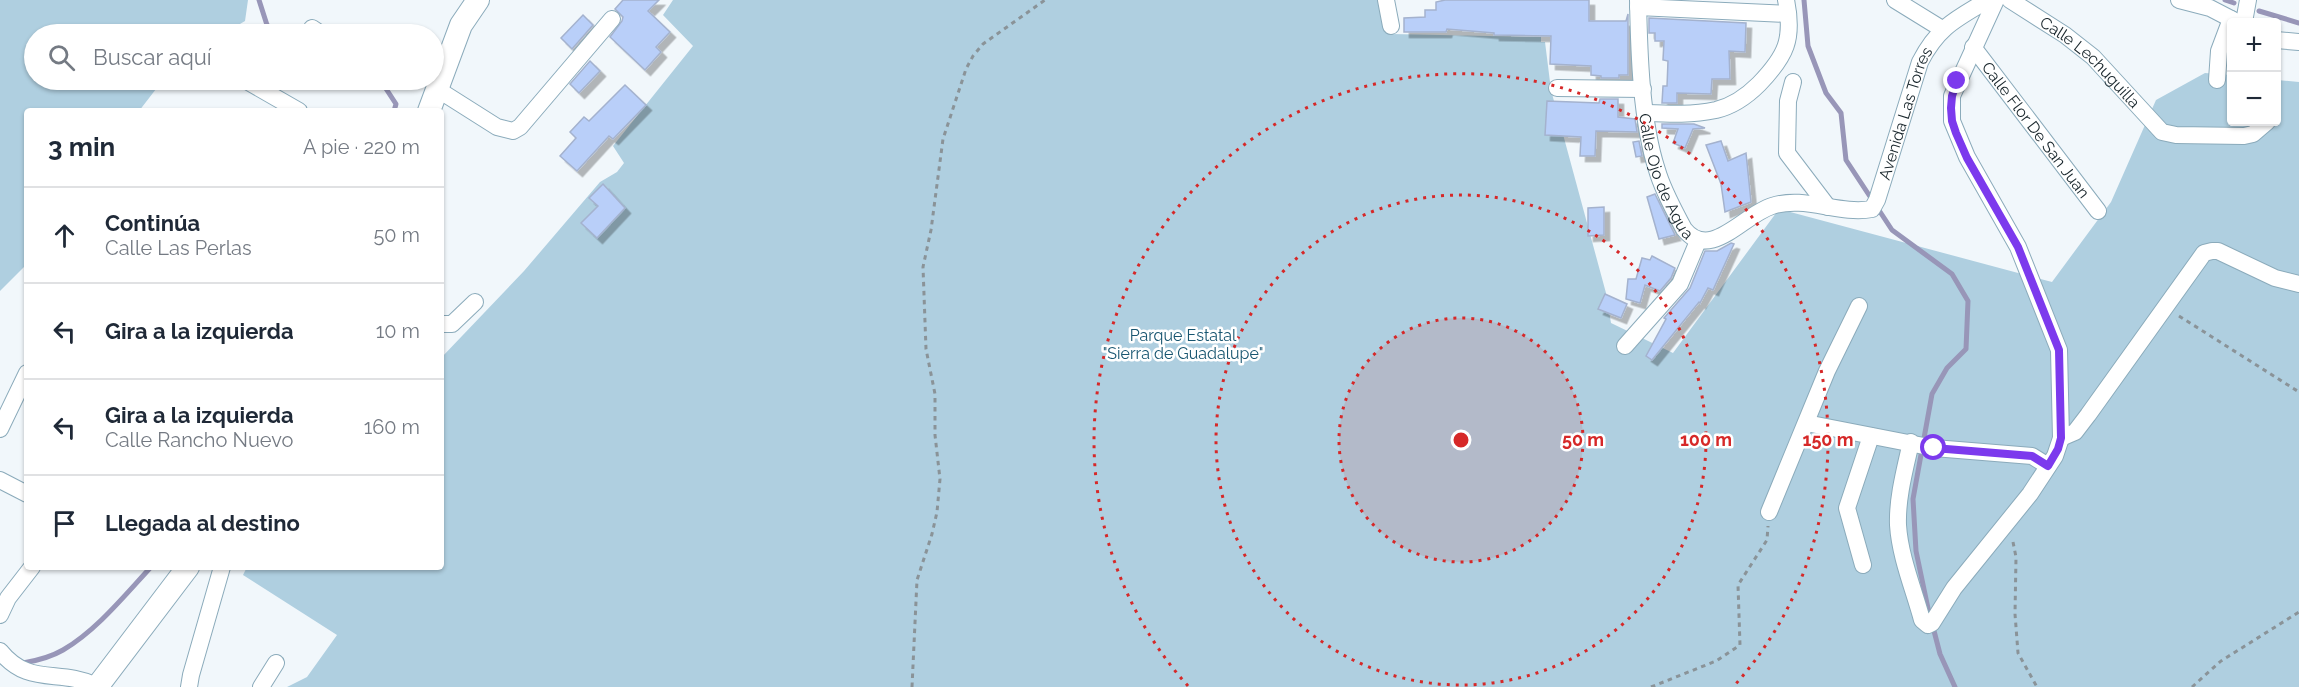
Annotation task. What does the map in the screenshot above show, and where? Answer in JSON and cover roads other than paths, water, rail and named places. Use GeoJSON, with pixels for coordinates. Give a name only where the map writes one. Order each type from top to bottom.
{"type":"FeatureCollection","features":[{"type":"Feature","properties":{"kind":"street"},"geometry":{"type":"LineString","coordinates":[[444,53],[478,0]]}},
{"type":"Feature","properties":{"kind":"street"},"geometry":{"type":"LineString","coordinates":[[1386,0],[1391,26]]}},
{"type":"Feature","properties":{"kind":"street"},"geometry":{"type":"LineString","coordinates":[[1895,0],[1942,29]]}},
{"type":"Feature","properties":{"kind":"street","name":"Avenida Las Torres"},"geometry":{"type":"LineString","coordinates":[[1828,207],[1869,210],[1874,207],[1920,62],[1930,42],[1942,29],[1988,0]]}},
{"type":"Feature","properties":{"kind":"street"},"geometry":{"type":"LineString","coordinates":[[1911,442],[1902,485],[1898,524],[1900,540],[1922,620],[1928,625],[1932,623],[1954,588],[2008,523],[2048,466],[2058,449],[2061,438],[2059,350],[2018,247],[1967,158],[1952,121],[1952,96],[1996,0]]}},
{"type":"Feature","properties":{"kind":"street","name":"Calle Lechuguilla"},"geometry":{"type":"LineString","coordinates":[[2010,0],[2065,35],[2093,57],[2162,132],[2176,135],[2244,136],[2253,134],[2262,126]]}},
{"type":"Feature","properties":{"kind":"street"},"geometry":{"type":"LineString","coordinates":[[2179,0],[2210,8],[2231,18]]}},
{"type":"Feature","properties":{"kind":"street"},"geometry":{"type":"LineString","coordinates":[[2239,18],[2248,0]]}},
{"type":"Feature","properties":{"kind":"street"},"geometry":{"type":"LineString","coordinates":[[1638,3],[1787,7],[1788,35],[1780,61],[1739,101],[1718,110],[1689,115],[1646,113]]}},
{"type":"Feature","properties":{"kind":"street","name":"Calle Ojo de Agua"},"geometry":{"type":"LineString","coordinates":[[1638,3],[1643,89],[1657,171],[1673,209],[1690,237],[1698,241],[1713,240],[1762,210],[1782,204],[1810,203],[1828,207]]}},
{"type":"Feature","properties":{"kind":"street"},"geometry":{"type":"LineString","coordinates":[[439,90],[497,127],[513,130],[520,127],[612,20]]}},
{"type":"Feature","properties":{"kind":"street"},"geometry":{"type":"LineString","coordinates":[[2217,80],[2219,51],[2227,38]]}},
{"type":"Feature","properties":{"kind":"street"},"geometry":{"type":"LineString","coordinates":[[2281,40],[2299,42]]}},
{"type":"Feature","properties":{"kind":"street","name":"Calle Flor De San Juan"},"geometry":{"type":"LineString","coordinates":[[1973,47],[2098,211]]}},
{"type":"Feature","properties":{"kind":"street"},"geometry":{"type":"LineString","coordinates":[[1793,82],[1788,101],[1787,153],[1828,207]]}},
{"type":"Feature","properties":{"kind":"street"},"geometry":{"type":"LineString","coordinates":[[1557,88],[1643,89]]}},
{"type":"Feature","properties":{"kind":"street"},"geometry":{"type":"LineString","coordinates":[[262,90],[294,108]]}},
{"type":"Feature","properties":{"kind":"street"},"geometry":{"type":"LineString","coordinates":[[430,108],[437,90]]}},
{"type":"Feature","properties":{"kind":"street"},"geometry":{"type":"LineString","coordinates":[[1625,346],[1680,284],[1698,241]]}},
{"type":"Feature","properties":{"kind":"street"},"geometry":{"type":"LineString","coordinates":[[2061,438],[2075,432],[2088,415],[2200,256],[2212,251],[2218,252],[2275,278],[2299,284]]}},
{"type":"Feature","properties":{"kind":"street"},"geometry":{"type":"LineString","coordinates":[[444,324],[452,324],[475,302]]}},
{"type":"Feature","properties":{"kind":"street"},"geometry":{"type":"LineString","coordinates":[[1769,512],[1827,371],[1859,306]]}},
{"type":"Feature","properties":{"kind":"street"},"geometry":{"type":"LineString","coordinates":[[0,429],[24,379]]}},
{"type":"Feature","properties":{"kind":"street"},"geometry":{"type":"LineString","coordinates":[[1806,423],[1934,448],[2032,456],[2048,466]]}},
{"type":"Feature","properties":{"kind":"street"},"geometry":{"type":"LineString","coordinates":[[1863,566],[1847,508],[1871,436]]}},
{"type":"Feature","properties":{"kind":"street"},"geometry":{"type":"LineString","coordinates":[[0,480],[24,492]]}},
{"type":"Feature","properties":{"kind":"street"},"geometry":{"type":"LineString","coordinates":[[0,615],[8,598],[30,570]]}},
{"type":"Feature","properties":{"kind":"street"},"geometry":{"type":"LineString","coordinates":[[0,651],[19,679],[33,686],[89,682],[97,686],[186,570]]}},
{"type":"Feature","properties":{"kind":"street"},"geometry":{"type":"LineString","coordinates":[[189,687],[221,570]]}},
{"type":"Feature","properties":{"kind":"street"},"geometry":{"type":"LineString","coordinates":[[261,687],[276,663]]}},
{"type":"Feature","properties":{"kind":"waterway"},"geometry":{"type":"LineString","coordinates":[[259,0],[267,24]]}},
{"type":"Feature","properties":{"kind":"waterway"},"geometry":{"type":"LineString","coordinates":[[1804,0],[1808,46],[1826,93],[1841,113],[1846,160],[1892,230],[1952,274],[1968,301],[1966,349],[1947,368],[1932,394],[1913,499],[1916,551],[1930,618]]}},
{"type":"Feature","properties":{"kind":"waterway"},"geometry":{"type":"LineString","coordinates":[[2225,0],[2234,3]]}},
{"type":"Feature","properties":{"kind":"waterway"},"geometry":{"type":"LineString","coordinates":[[2259,11],[2299,23]]}},
{"type":"Feature","properties":{"kind":"waterway"},"geometry":{"type":"LineString","coordinates":[[387,90],[396,104],[395,108]]}},
{"type":"Feature","properties":{"kind":"waterway"},"geometry":{"type":"LineString","coordinates":[[23,663],[53,655],[75,642],[110,612],[148,570]]}},
{"type":"Feature","properties":{"kind":"waterway"},"geometry":{"type":"LineString","coordinates":[[1933,627],[1940,654],[1955,687]]}},
{"type":"Feature","properties":{"kind":"park label","name":"Parque Estatal \"Sierra de Guadalupe\""},"geometry":{"type":"Point","coordinates":[1183,344]}}]}
